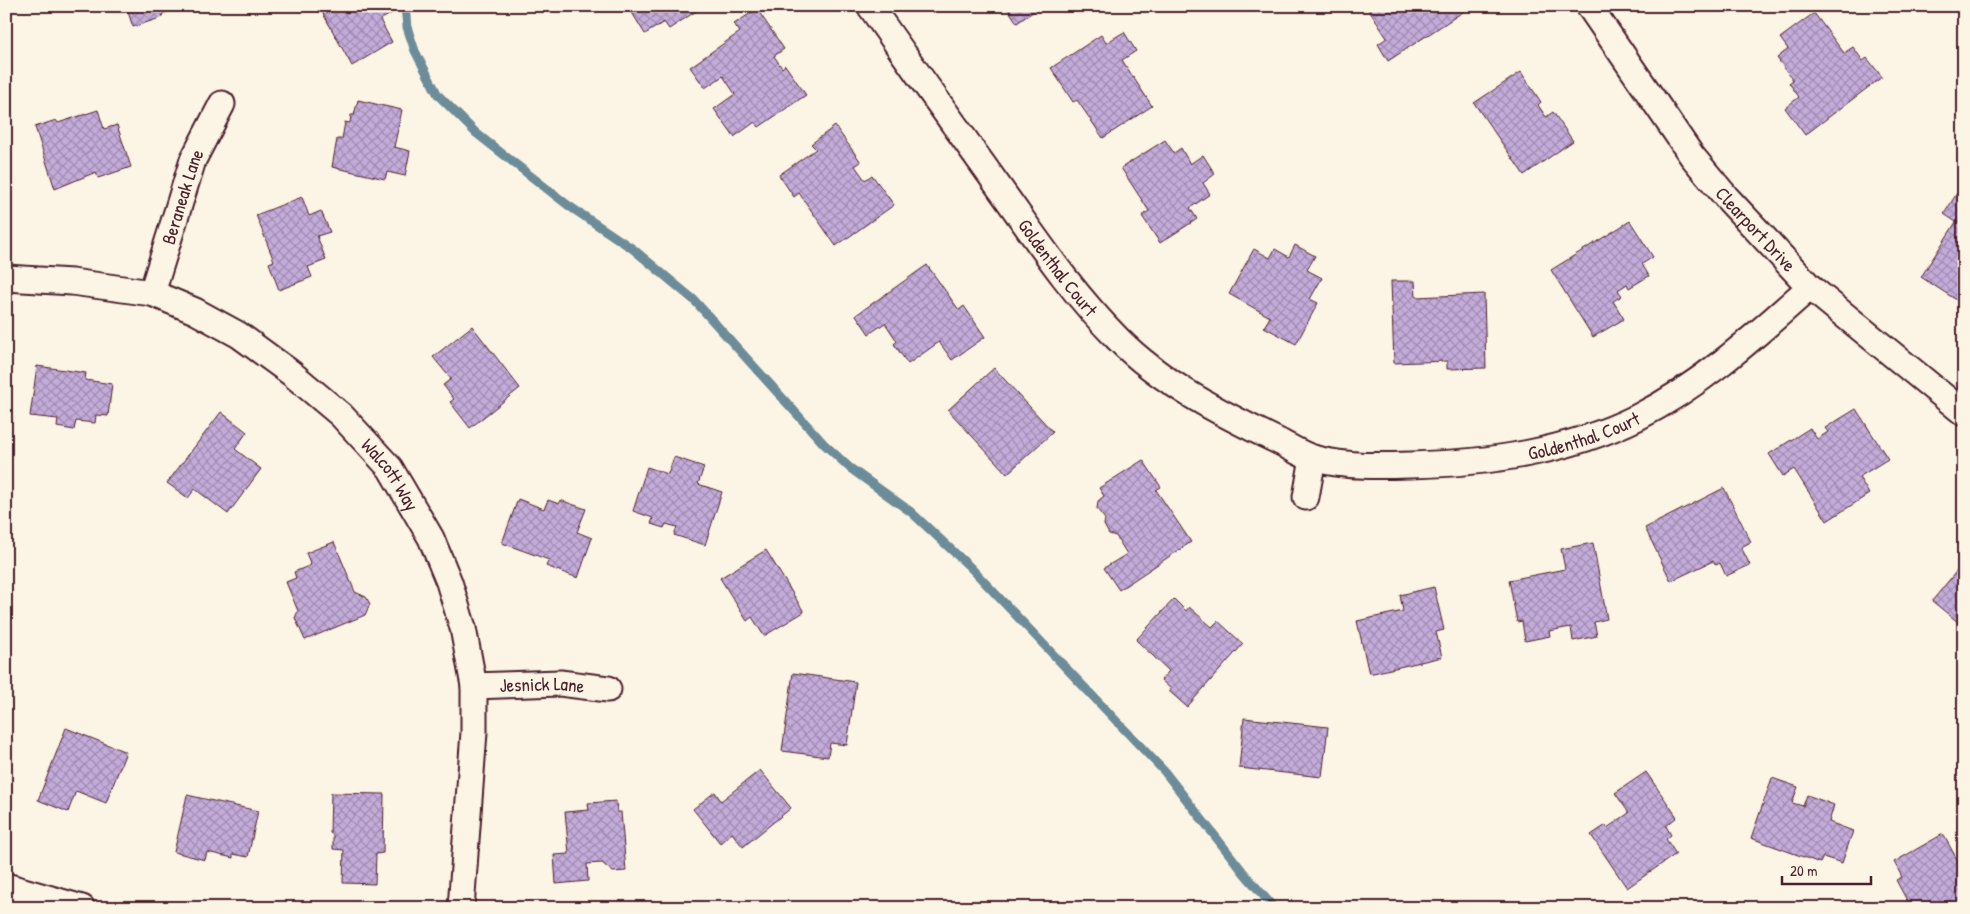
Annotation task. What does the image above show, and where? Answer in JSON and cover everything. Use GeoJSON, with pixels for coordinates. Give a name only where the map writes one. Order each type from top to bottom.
{"type":"FeatureCollection","features":[{"type":"Feature","properties":{"kind":"street","name":"Goldenthal Court"},"geometry":{"type":"LineString","coordinates":[[870,6],[1078,297],[1119,341],[1160,374],[1196,397],[1248,427],[1314,458],[1362,466],[1484,462],[1556,448],[1594,436],[1638,417],[1683,392],[1717,368],[1810,287]]}},
{"type":"Feature","properties":{"kind":"street","name":"Clearport Drive"},"geometry":{"type":"LineString","coordinates":[[1589,6],[1692,156],[1727,198],[1810,287],[1964,413]]}},
{"type":"Feature","properties":{"kind":"street","name":"Beraneak Lane"},"geometry":{"type":"LineString","coordinates":[[152,293],[194,160],[222,104]]}},
{"type":"Feature","properties":{"kind":"street","name":"Walcott Way"},"geometry":{"type":"LineString","coordinates":[[6,278],[72,282],[152,293],[195,311],[239,335],[341,415],[390,468],[431,538],[449,582],[464,628],[474,686],[474,732],[461,908]]}},
{"type":"Feature","properties":{"kind":"street"},"geometry":{"type":"LineString","coordinates":[[1306,497],[1314,458]]}},
{"type":"Feature","properties":{"kind":"street","name":"Jesnick Lane"},"geometry":{"type":"LineString","coordinates":[[474,686],[560,683],[608,689]]}},
{"type":"Feature","properties":{"kind":"street"},"geometry":{"type":"LineString","coordinates":[[6,886],[82,908]]}},
{"type":"Feature","properties":{"kind":"building"},"geometry":{"type":"Polygon","coordinates":[[[126,6],[186,6],[162,14],[163,17],[133,27],[126,6]]]}},
{"type":"Feature","properties":{"kind":"building"},"geometry":{"type":"Polygon","coordinates":[[[315,6],[391,6],[394,12],[380,20],[392,42],[352,66],[321,10],[318,12],[315,6]]]}},
{"type":"Feature","properties":{"kind":"building"},"geometry":{"type":"Polygon","coordinates":[[[628,6],[700,6],[701,8],[669,29],[664,22],[645,34],[628,6]]]}},
{"type":"Feature","properties":{"kind":"building"},"geometry":{"type":"Polygon","coordinates":[[[1006,6],[1040,6],[1040,7],[1017,23],[1006,6]]]}},
{"type":"Feature","properties":{"kind":"building"},"geometry":{"type":"Polygon","coordinates":[[[1366,6],[1472,6],[1388,61],[1378,44],[1387,38],[1366,6]]]}},
{"type":"Feature","properties":{"kind":"building"},"geometry":{"type":"Polygon","coordinates":[[[757,9],[784,49],[774,56],[782,68],[785,65],[806,95],[759,127],[755,122],[734,137],[714,109],[735,94],[723,76],[705,88],[690,67],[740,32],[734,24],[757,9]]]}},
{"type":"Feature","properties":{"kind":"building"},"geometry":{"type":"Polygon","coordinates":[[[1814,13],[1844,53],[1853,47],[1863,61],[1867,58],[1882,77],[1805,135],[1785,108],[1799,97],[1789,83],[1793,80],[1777,58],[1788,49],[1780,38],[1814,13]]]}},
{"type":"Feature","properties":{"kind":"building"},"geometry":{"type":"Polygon","coordinates":[[[1124,32],[1136,51],[1122,60],[1152,106],[1103,138],[1077,100],[1073,102],[1051,68],[1101,35],[1106,43],[1124,32]]]}},
{"type":"Feature","properties":{"kind":"building"},"geometry":{"type":"Polygon","coordinates":[[[1521,72],[1541,102],[1538,105],[1546,117],[1553,112],[1573,141],[1524,175],[1474,103],[1521,72]]]}},
{"type":"Feature","properties":{"kind":"building"},"geometry":{"type":"Polygon","coordinates":[[[358,100],[402,110],[394,147],[410,151],[405,176],[387,172],[385,179],[332,167],[337,139],[342,139],[345,122],[350,123],[351,115],[354,115],[358,100]]]}},
{"type":"Feature","properties":{"kind":"building"},"geometry":{"type":"Polygon","coordinates":[[[98,110],[104,129],[117,125],[131,167],[98,178],[96,172],[55,189],[35,127],[56,120],[58,123],[98,110]]]}},
{"type":"Feature","properties":{"kind":"building"},"geometry":{"type":"Polygon","coordinates":[[[835,126],[861,162],[855,166],[865,180],[872,175],[894,205],[836,246],[799,193],[794,197],[779,175],[816,149],[811,144],[835,126]]]}},
{"type":"Feature","properties":{"kind":"building"},"geometry":{"type":"Polygon","coordinates":[[[1165,140],[1174,153],[1181,148],[1190,164],[1203,155],[1215,174],[1203,183],[1210,194],[1190,208],[1197,219],[1160,243],[1142,216],[1149,211],[1121,168],[1165,140]]]}},
{"type":"Feature","properties":{"kind":"building"},"geometry":{"type":"Polygon","coordinates":[[[1957,193],[1964,198],[1964,305],[1921,277],[1956,222],[1944,214],[1957,193]]]}},
{"type":"Feature","properties":{"kind":"building"},"geometry":{"type":"Polygon","coordinates":[[[302,197],[309,216],[321,211],[330,232],[317,236],[326,260],[308,267],[312,277],[279,290],[269,263],[274,261],[256,215],[302,197]]]}},
{"type":"Feature","properties":{"kind":"building"},"geometry":{"type":"Polygon","coordinates":[[[1630,221],[1653,257],[1642,264],[1649,276],[1629,288],[1627,284],[1618,290],[1622,296],[1613,301],[1624,319],[1593,337],[1551,270],[1630,221]]]}},
{"type":"Feature","properties":{"kind":"building"},"geometry":{"type":"Polygon","coordinates":[[[1295,245],[1315,256],[1307,270],[1322,278],[1310,299],[1318,303],[1296,344],[1264,327],[1270,317],[1229,294],[1254,249],[1270,258],[1275,249],[1289,257],[1295,245]]]}},
{"type":"Feature","properties":{"kind":"building"},"geometry":{"type":"Polygon","coordinates":[[[927,265],[959,310],[964,306],[985,337],[952,360],[939,342],[908,364],[894,344],[897,341],[885,323],[869,334],[856,315],[927,265]]]}},
{"type":"Feature","properties":{"kind":"building"},"geometry":{"type":"Polygon","coordinates":[[[1391,281],[1415,281],[1416,297],[1484,294],[1486,368],[1447,369],[1447,361],[1394,363],[1391,281]]]}},
{"type":"Feature","properties":{"kind":"building"},"geometry":{"type":"Polygon","coordinates":[[[472,326],[520,388],[470,428],[450,402],[454,399],[443,385],[451,379],[433,357],[472,326]]]}},
{"type":"Feature","properties":{"kind":"building"},"geometry":{"type":"Polygon","coordinates":[[[37,366],[86,373],[85,380],[112,384],[108,416],[96,415],[95,423],[76,421],[74,430],[57,427],[58,419],[30,416],[37,366]]]}},
{"type":"Feature","properties":{"kind":"building"},"geometry":{"type":"Polygon","coordinates":[[[994,368],[1053,432],[1007,474],[948,410],[994,368]]]}},
{"type":"Feature","properties":{"kind":"building"},"geometry":{"type":"Polygon","coordinates":[[[1856,409],[1888,459],[1859,477],[1869,494],[1827,521],[1794,469],[1783,476],[1769,454],[1810,428],[1817,439],[1828,432],[1825,428],[1856,409]]]}},
{"type":"Feature","properties":{"kind":"building"},"geometry":{"type":"Polygon","coordinates":[[[221,412],[247,432],[235,449],[261,469],[228,514],[195,489],[188,498],[167,483],[221,412]]]}},
{"type":"Feature","properties":{"kind":"building"},"geometry":{"type":"Polygon","coordinates":[[[674,457],[704,467],[698,484],[722,492],[705,545],[674,535],[677,527],[666,524],[664,528],[651,524],[653,518],[633,511],[647,467],[668,474],[674,457]]]}},
{"type":"Feature","properties":{"kind":"building"},"geometry":{"type":"Polygon","coordinates":[[[1143,460],[1161,487],[1156,490],[1191,542],[1119,590],[1104,568],[1127,554],[1116,536],[1109,534],[1104,525],[1105,519],[1097,509],[1098,501],[1104,496],[1099,488],[1143,460]]]}},
{"type":"Feature","properties":{"kind":"building"},"geometry":{"type":"Polygon","coordinates":[[[1724,488],[1751,542],[1741,547],[1750,565],[1726,576],[1720,563],[1716,565],[1713,561],[1671,581],[1645,528],[1724,488]]]}},
{"type":"Feature","properties":{"kind":"building"},"geometry":{"type":"Polygon","coordinates":[[[518,499],[544,509],[548,500],[559,504],[560,500],[586,509],[577,532],[592,538],[578,578],[546,566],[549,560],[502,543],[518,499]]]}},
{"type":"Feature","properties":{"kind":"building"},"geometry":{"type":"Polygon","coordinates":[[[334,542],[355,592],[366,597],[370,604],[365,615],[305,640],[295,618],[298,611],[286,582],[296,578],[294,572],[311,565],[306,553],[334,542]]]}},
{"type":"Feature","properties":{"kind":"building"},"geometry":{"type":"Polygon","coordinates":[[[1593,543],[1607,619],[1594,622],[1597,636],[1573,641],[1571,627],[1549,631],[1550,636],[1525,641],[1522,621],[1517,622],[1509,580],[1565,569],[1561,549],[1593,543]]]}},
{"type":"Feature","properties":{"kind":"building"},"geometry":{"type":"Polygon","coordinates":[[[766,550],[804,612],[764,636],[752,617],[747,621],[720,578],[766,550]]]}},
{"type":"Feature","properties":{"kind":"building"},"geometry":{"type":"Polygon","coordinates":[[[1964,562],[1964,627],[1932,601],[1964,562]]]}},
{"type":"Feature","properties":{"kind":"building"},"geometry":{"type":"Polygon","coordinates":[[[1434,587],[1444,630],[1436,632],[1442,657],[1369,674],[1357,621],[1403,611],[1400,595],[1434,587]]]}},
{"type":"Feature","properties":{"kind":"building"},"geometry":{"type":"Polygon","coordinates":[[[1174,599],[1186,611],[1189,607],[1212,627],[1218,621],[1243,644],[1187,707],[1169,691],[1171,689],[1161,680],[1169,671],[1136,640],[1174,599]]]}},
{"type":"Feature","properties":{"kind":"building"},"geometry":{"type":"Polygon","coordinates":[[[793,673],[856,682],[847,745],[830,743],[828,757],[782,751],[793,673]]]}},
{"type":"Feature","properties":{"kind":"building"},"geometry":{"type":"Polygon","coordinates":[[[1244,718],[1328,727],[1322,777],[1239,768],[1244,718]]]}},
{"type":"Feature","properties":{"kind":"building"},"geometry":{"type":"Polygon","coordinates":[[[66,728],[126,752],[106,803],[76,791],[68,812],[38,800],[66,728]]]}},
{"type":"Feature","properties":{"kind":"building"},"geometry":{"type":"Polygon","coordinates":[[[760,770],[791,808],[743,847],[732,833],[720,843],[693,809],[715,792],[721,801],[760,770]]]}},
{"type":"Feature","properties":{"kind":"building"},"geometry":{"type":"Polygon","coordinates":[[[1646,772],[1677,817],[1666,826],[1671,835],[1666,839],[1676,854],[1627,888],[1591,835],[1606,825],[1607,828],[1629,813],[1615,793],[1646,772]]]}},
{"type":"Feature","properties":{"kind":"building"},"geometry":{"type":"Polygon","coordinates":[[[1772,778],[1798,787],[1792,803],[1803,806],[1807,795],[1834,805],[1829,822],[1853,831],[1842,863],[1823,857],[1820,863],[1751,838],[1772,778]]]}},
{"type":"Feature","properties":{"kind":"building"},"geometry":{"type":"Polygon","coordinates":[[[331,793],[384,794],[383,853],[376,854],[375,884],[343,883],[344,850],[333,849],[333,835],[330,833],[331,793]]]}},
{"type":"Feature","properties":{"kind":"building"},"geometry":{"type":"Polygon","coordinates":[[[187,795],[258,811],[248,857],[233,854],[233,858],[207,852],[205,860],[174,852],[187,795]]]}},
{"type":"Feature","properties":{"kind":"building"},"geometry":{"type":"Polygon","coordinates":[[[616,801],[617,812],[621,812],[626,871],[613,872],[602,863],[587,864],[588,881],[556,884],[554,855],[569,854],[565,812],[589,810],[588,803],[616,801]]]}},
{"type":"Feature","properties":{"kind":"building"},"geometry":{"type":"Polygon","coordinates":[[[1943,834],[1964,872],[1964,908],[1911,908],[1896,880],[1902,877],[1894,862],[1943,834]]]}},
{"type":"Feature","properties":{"kind":"building"},"geometry":{"type":"Polygon","coordinates":[[[1512,902],[1535,908],[1511,908],[1512,902]]]}},
{"type":"Feature","properties":{"kind":"waterway"},"geometry":{"type":"LineString","coordinates":[[405,6],[407,27],[415,51],[438,95],[476,133],[569,206],[633,249],[694,300],[824,444],[850,468],[911,512],[970,567],[1164,771],[1274,908]]}}]}
